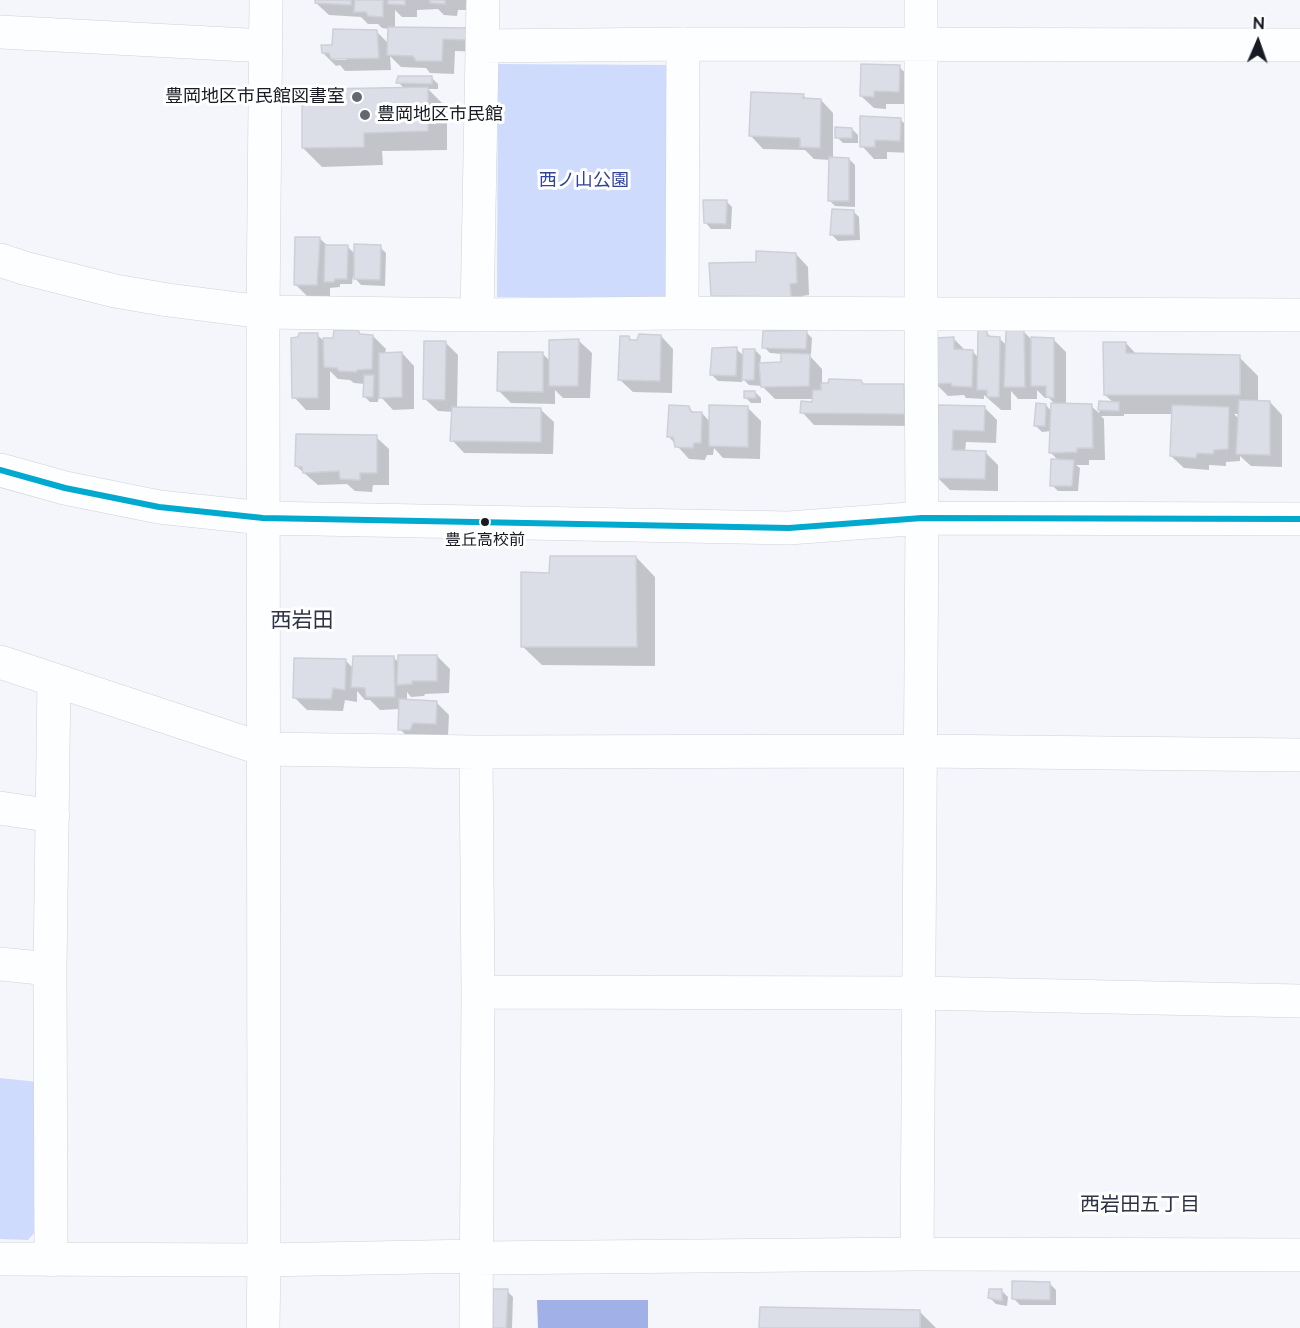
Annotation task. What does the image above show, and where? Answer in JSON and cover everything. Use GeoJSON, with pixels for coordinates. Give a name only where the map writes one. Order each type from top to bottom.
{"type":"FeatureCollection","features":[{"type":"Feature","properties":{"kind":"street"},"geometry":{"type":"LineString","coordinates":[[263,1328],[263,312],[266,0]]}},
{"type":"Feature","properties":{"kind":"street"},"geometry":{"type":"LineString","coordinates":[[477,315],[483,0]]}},
{"type":"Feature","properties":{"kind":"street"},"geometry":{"type":"LineString","coordinates":[[917,1254],[922,518],[921,0]]}},
{"type":"Feature","properties":{"kind":"street"},"geometry":{"type":"LineString","coordinates":[[0,32],[266,46]]}},
{"type":"Feature","properties":{"kind":"street"},"geometry":{"type":"LineString","coordinates":[[682,314],[683,44]]}},
{"type":"Feature","properties":{"kind":"street"},"geometry":{"type":"LineString","coordinates":[[482,46],[1300,45]]}},
{"type":"Feature","properties":{"kind":"street"},"geometry":{"type":"LineString","coordinates":[[0,260],[115,291],[263,312],[477,315],[1300,315]]}},
{"type":"Feature","properties":{"kind":"street"},"geometry":{"type":"LineString","coordinates":[[0,470],[64,488],[159,507],[263,518],[789,528],[922,518],[1300,519]]}},
{"type":"Feature","properties":{"kind":"street"},"geometry":{"type":"LineString","coordinates":[[0,662],[263,749],[476,752],[921,751],[1300,755]]}},
{"type":"Feature","properties":{"kind":"street"},"geometry":{"type":"LineString","coordinates":[[51,1260],[50,969],[54,680]]}},
{"type":"Feature","properties":{"kind":"street"},"geometry":{"type":"LineString","coordinates":[[476,752],[478,992],[476,1328]]}},
{"type":"Feature","properties":{"kind":"street"},"geometry":{"type":"LineString","coordinates":[[0,808],[53,816]]}},
{"type":"Feature","properties":{"kind":"street"},"geometry":{"type":"LineString","coordinates":[[0,964],[50,969]]}},
{"type":"Feature","properties":{"kind":"street"},"geometry":{"type":"LineString","coordinates":[[478,992],[920,993],[1300,1001]]}},
{"type":"Feature","properties":{"kind":"street"},"geometry":{"type":"LineString","coordinates":[[0,1259],[264,1260],[476,1256],[490,1258],[917,1254],[1300,1255]]}},
{"type":"Feature","properties":{"kind":"green space","name":"西ノ山公園"},"geometry":{"type":"Polygon","coordinates":[[[498,64],[671,65],[670,298],[497,297],[498,64]]]}},
{"type":"Feature","properties":{"kind":"green space"},"geometry":{"type":"Polygon","coordinates":[[[0,1078],[38,1082],[36,1231],[28,1240],[0,1239],[0,1078]]]}},
{"type":"Feature","properties":{"kind":"shaded area"},"geometry":{"type":"Polygon","coordinates":[[[537,1300],[648,1300],[648,1328],[538,1328],[537,1300]]]}},
{"type":"Feature","properties":{"kind":"building"},"geometry":{"type":"Polygon","coordinates":[[[315,0],[351,0],[351,5],[315,3],[315,0]]]}},
{"type":"Feature","properties":{"kind":"building"},"geometry":{"type":"Polygon","coordinates":[[[355,0],[383,0],[383,17],[368,16],[366,12],[354,12],[355,0]]]}},
{"type":"Feature","properties":{"kind":"building"},"geometry":{"type":"Polygon","coordinates":[[[388,0],[405,0],[405,5],[388,4],[388,0]]]}},
{"type":"Feature","properties":{"kind":"building"},"geometry":{"type":"Polygon","coordinates":[[[430,0],[445,0],[445,4],[430,3],[430,0]]]}},
{"type":"Feature","properties":{"kind":"building"},"geometry":{"type":"Polygon","coordinates":[[[388,27],[469,28],[469,40],[443,39],[442,61],[416,61],[413,56],[387,55],[388,27]]]}},
{"type":"Feature","properties":{"kind":"building"},"geometry":{"type":"Polygon","coordinates":[[[333,29],[377,30],[379,58],[331,59],[329,53],[322,53],[321,45],[332,45],[333,29]]]}},
{"type":"Feature","properties":{"kind":"building"},"geometry":{"type":"Polygon","coordinates":[[[861,64],[900,65],[899,92],[874,91],[874,97],[860,96],[861,64]]]}},
{"type":"Feature","properties":{"kind":"building"},"geometry":{"type":"Polygon","coordinates":[[[398,76],[432,76],[432,84],[396,83],[398,76]]]}},
{"type":"Feature","properties":{"kind":"building","name":"豊岡地区市民館"},"geometry":{"type":"Polygon","coordinates":[[[428,87],[428,131],[364,133],[364,147],[302,148],[302,100],[325,99],[326,89],[428,87]]]}},
{"type":"Feature","properties":{"kind":"building"},"geometry":{"type":"Polygon","coordinates":[[[751,92],[804,94],[803,98],[821,99],[820,148],[800,147],[800,138],[749,136],[751,92]]]}},
{"type":"Feature","properties":{"kind":"building"},"geometry":{"type":"Polygon","coordinates":[[[860,116],[901,118],[900,141],[875,140],[875,147],[860,147],[860,116]]]}},
{"type":"Feature","properties":{"kind":"building"},"geometry":{"type":"Polygon","coordinates":[[[835,127],[852,128],[852,138],[835,138],[835,127]]]}},
{"type":"Feature","properties":{"kind":"building"},"geometry":{"type":"Polygon","coordinates":[[[829,157],[849,158],[849,201],[828,201],[829,157]]]}},
{"type":"Feature","properties":{"kind":"building"},"geometry":{"type":"Polygon","coordinates":[[[703,200],[727,200],[726,224],[704,223],[703,200]]]}},
{"type":"Feature","properties":{"kind":"building"},"geometry":{"type":"Polygon","coordinates":[[[832,209],[854,210],[854,235],[830,235],[832,209]]]}},
{"type":"Feature","properties":{"kind":"building"},"geometry":{"type":"Polygon","coordinates":[[[295,237],[320,237],[317,285],[294,285],[295,237]]]}},
{"type":"Feature","properties":{"kind":"building"},"geometry":{"type":"Polygon","coordinates":[[[354,244],[381,245],[380,280],[354,279],[354,244]]]}},
{"type":"Feature","properties":{"kind":"building"},"geometry":{"type":"Polygon","coordinates":[[[325,245],[348,245],[347,279],[324,282],[325,245]]]}},
{"type":"Feature","properties":{"kind":"building"},"geometry":{"type":"Polygon","coordinates":[[[756,251],[796,253],[797,283],[790,284],[791,297],[711,296],[709,263],[756,262],[756,251]]]}},
{"type":"Feature","properties":{"kind":"building"},"geometry":{"type":"Polygon","coordinates":[[[334,330],[358,330],[360,334],[373,335],[372,369],[356,372],[324,367],[323,338],[333,338],[334,330]]]}},
{"type":"Feature","properties":{"kind":"building"},"geometry":{"type":"Polygon","coordinates":[[[807,330],[806,349],[762,348],[763,331],[807,330]]]}},
{"type":"Feature","properties":{"kind":"building"},"geometry":{"type":"Polygon","coordinates":[[[978,330],[987,331],[987,336],[1000,337],[999,397],[987,397],[987,390],[977,390],[978,330]]]}},
{"type":"Feature","properties":{"kind":"building"},"geometry":{"type":"Polygon","coordinates":[[[1006,330],[1024,330],[1025,387],[1004,387],[1006,330]]]}},
{"type":"Feature","properties":{"kind":"building"},"geometry":{"type":"Polygon","coordinates":[[[299,333],[318,333],[318,398],[292,398],[291,338],[298,337],[299,333]]]}},
{"type":"Feature","properties":{"kind":"building"},"geometry":{"type":"Polygon","coordinates":[[[639,334],[661,335],[660,381],[618,380],[620,336],[629,336],[630,340],[637,340],[639,334]]]}},
{"type":"Feature","properties":{"kind":"building"},"geometry":{"type":"Polygon","coordinates":[[[954,337],[954,349],[973,350],[972,387],[952,386],[951,383],[934,384],[935,338],[954,337]]]}},
{"type":"Feature","properties":{"kind":"building"},"geometry":{"type":"Polygon","coordinates":[[[1031,337],[1054,338],[1054,398],[1046,397],[1046,386],[1031,386],[1031,337]]]}},
{"type":"Feature","properties":{"kind":"building"},"geometry":{"type":"Polygon","coordinates":[[[579,339],[578,386],[549,386],[549,340],[579,339]]]}},
{"type":"Feature","properties":{"kind":"building"},"geometry":{"type":"Polygon","coordinates":[[[424,341],[446,341],[445,400],[423,399],[424,341]]]}},
{"type":"Feature","properties":{"kind":"building"},"geometry":{"type":"Polygon","coordinates":[[[1103,342],[1126,342],[1126,353],[1240,355],[1240,395],[1104,395],[1103,342]]]}},
{"type":"Feature","properties":{"kind":"building"},"geometry":{"type":"Polygon","coordinates":[[[737,347],[736,376],[710,375],[712,348],[737,347]]]}},
{"type":"Feature","properties":{"kind":"building"},"geometry":{"type":"Polygon","coordinates":[[[743,349],[755,349],[754,380],[742,380],[743,349]]]}},
{"type":"Feature","properties":{"kind":"building"},"geometry":{"type":"Polygon","coordinates":[[[402,352],[402,397],[379,398],[379,353],[402,352]]]}},
{"type":"Feature","properties":{"kind":"building"},"geometry":{"type":"Polygon","coordinates":[[[498,352],[543,352],[543,392],[497,391],[498,352]]]}},
{"type":"Feature","properties":{"kind":"building"},"geometry":{"type":"Polygon","coordinates":[[[781,353],[810,354],[809,386],[761,387],[759,363],[781,362],[781,353]]]}},
{"type":"Feature","properties":{"kind":"building"},"geometry":{"type":"Polygon","coordinates":[[[364,375],[374,375],[373,397],[363,397],[364,375]]]}},
{"type":"Feature","properties":{"kind":"building"},"geometry":{"type":"Polygon","coordinates":[[[829,379],[861,380],[863,384],[904,384],[905,414],[800,413],[801,401],[812,402],[813,390],[821,390],[821,383],[828,383],[829,379]]]}},
{"type":"Feature","properties":{"kind":"building"},"geometry":{"type":"Polygon","coordinates":[[[744,391],[755,391],[756,398],[744,398],[744,391]]]}},
{"type":"Feature","properties":{"kind":"building"},"geometry":{"type":"Polygon","coordinates":[[[1239,400],[1270,401],[1270,455],[1236,454],[1239,400]]]}},
{"type":"Feature","properties":{"kind":"building"},"geometry":{"type":"Polygon","coordinates":[[[1099,401],[1119,402],[1119,411],[1098,410],[1099,401]]]}},
{"type":"Feature","properties":{"kind":"building"},"geometry":{"type":"Polygon","coordinates":[[[1036,403],[1046,404],[1045,426],[1034,426],[1036,403]]]}},
{"type":"Feature","properties":{"kind":"building"},"geometry":{"type":"Polygon","coordinates":[[[1051,403],[1092,404],[1093,448],[1077,448],[1077,452],[1049,453],[1051,403]]]}},
{"type":"Feature","properties":{"kind":"building"},"geometry":{"type":"Polygon","coordinates":[[[669,405],[689,406],[691,412],[702,412],[701,443],[694,443],[693,448],[675,447],[673,437],[667,437],[669,405]]]}},
{"type":"Feature","properties":{"kind":"building"},"geometry":{"type":"Polygon","coordinates":[[[709,405],[748,406],[748,447],[709,446],[709,405]]]}},
{"type":"Feature","properties":{"kind":"building"},"geometry":{"type":"Polygon","coordinates":[[[938,405],[985,406],[984,431],[953,430],[952,450],[986,451],[985,479],[936,478],[938,405]]]}},
{"type":"Feature","properties":{"kind":"building"},"geometry":{"type":"Polygon","coordinates":[[[1172,405],[1229,407],[1228,449],[1214,450],[1213,454],[1197,453],[1196,458],[1170,456],[1172,405]]]}},
{"type":"Feature","properties":{"kind":"building"},"geometry":{"type":"Polygon","coordinates":[[[452,407],[541,408],[541,442],[450,441],[452,407]]]}},
{"type":"Feature","properties":{"kind":"building"},"geometry":{"type":"Polygon","coordinates":[[[296,434],[377,435],[377,473],[360,473],[360,480],[340,479],[339,471],[303,473],[302,467],[295,466],[296,434]]]}},
{"type":"Feature","properties":{"kind":"building"},"geometry":{"type":"Polygon","coordinates":[[[1051,459],[1074,460],[1072,486],[1050,486],[1051,459]]]}},
{"type":"Feature","properties":{"kind":"building"},"geometry":{"type":"Polygon","coordinates":[[[550,556],[636,556],[637,647],[521,647],[521,572],[549,573],[550,556]]]}},
{"type":"Feature","properties":{"kind":"building"},"geometry":{"type":"Polygon","coordinates":[[[398,655],[437,655],[437,681],[412,681],[412,684],[397,685],[398,655]]]}},
{"type":"Feature","properties":{"kind":"building"},"geometry":{"type":"Polygon","coordinates":[[[353,656],[394,656],[395,697],[366,697],[365,688],[351,687],[353,656]]]}},
{"type":"Feature","properties":{"kind":"building"},"geometry":{"type":"Polygon","coordinates":[[[294,658],[346,659],[345,690],[333,688],[331,699],[293,698],[294,658]]]}},
{"type":"Feature","properties":{"kind":"building"},"geometry":{"type":"Polygon","coordinates":[[[399,699],[437,701],[436,724],[413,723],[410,730],[398,730],[399,699]]]}},
{"type":"Feature","properties":{"kind":"building"},"geometry":{"type":"Polygon","coordinates":[[[1012,1281],[1050,1282],[1050,1300],[1012,1299],[1012,1281]]]}},
{"type":"Feature","properties":{"kind":"building"},"geometry":{"type":"Polygon","coordinates":[[[493,1289],[508,1289],[506,1328],[493,1328],[493,1289]]]}},
{"type":"Feature","properties":{"kind":"building"},"geometry":{"type":"Polygon","coordinates":[[[989,1289],[1002,1289],[1002,1301],[988,1298],[989,1289]]]}},
{"type":"Feature","properties":{"kind":"building"},"geometry":{"type":"Polygon","coordinates":[[[760,1307],[920,1310],[920,1328],[759,1328],[760,1307]]]}},
{"type":"Feature","properties":{"kind":"transit line"},"geometry":{"type":"LineString","coordinates":[[0,470],[65,488],[159,507],[263,518],[789,528],[922,518],[1300,519]]}},
{"type":"Feature","properties":{"kind":"place","name":"豊岡地区市民館図書室"},"geometry":{"type":"Point","coordinates":[357,97]}},
{"type":"Feature","properties":{"kind":"place","name":"豊岡地区市民館"},"geometry":{"type":"Point","coordinates":[365,115]}},
{"type":"Feature","properties":{"kind":"place","name":"豊丘高校前"},"geometry":{"type":"Point","coordinates":[485,522]}},
{"type":"Feature","properties":{"kind":"district","name":"西岩田"},"geometry":{"type":"Point","coordinates":[302,621]}},
{"type":"Feature","properties":{"kind":"district","name":"西岩田五丁目"},"geometry":{"type":"Point","coordinates":[1140,1205]}}]}
